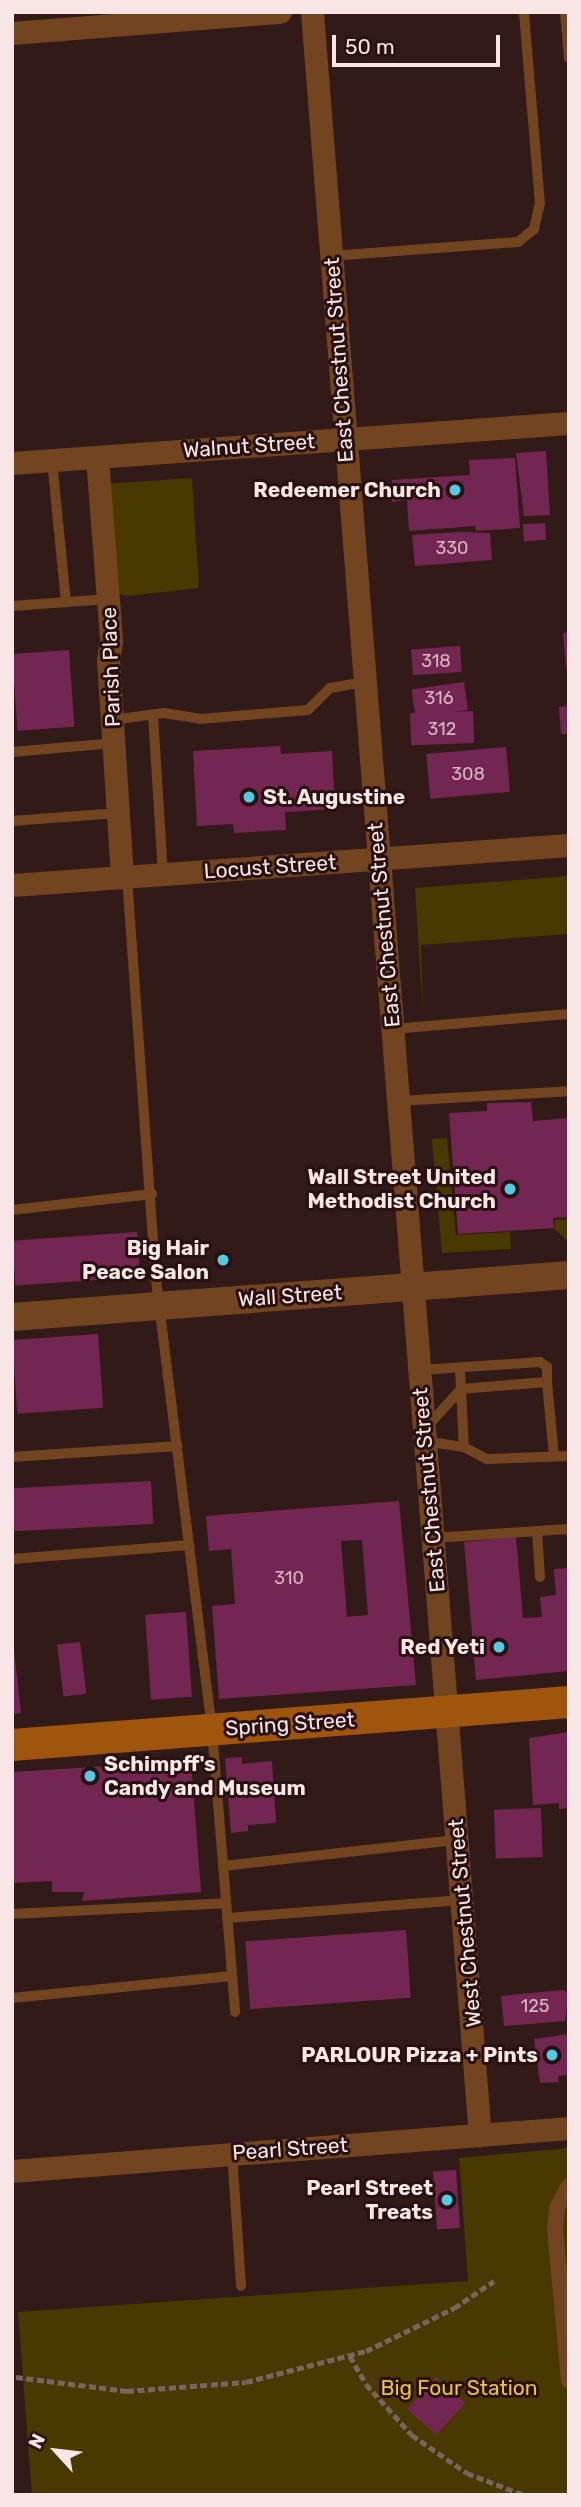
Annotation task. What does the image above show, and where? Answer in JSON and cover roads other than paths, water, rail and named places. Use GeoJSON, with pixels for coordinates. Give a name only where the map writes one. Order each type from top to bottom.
{"type":"FeatureCollection","features":[{"type":"Feature","properties":{"kind":"main road","name":"Spring Street"},"geometry":{"type":"LineString","coordinates":[[12,1745],[569,1702]]}},
{"type":"Feature","properties":{"kind":"street"},"geometry":{"type":"LineString","coordinates":[[12,33],[280,12]]}},
{"type":"Feature","properties":{"kind":"street","name":"East Chestnut Street"},"geometry":{"type":"LineString","coordinates":[[312,12],[447,1712]]}},
{"type":"Feature","properties":{"kind":"street","name":"Walnut Street"},"geometry":{"type":"LineString","coordinates":[[12,463],[569,423]]}},
{"type":"Feature","properties":{"kind":"street","name":"Parish Place"},"geometry":{"type":"LineString","coordinates":[[97,457],[109,599],[118,813],[125,877]]}},
{"type":"Feature","properties":{"kind":"street","name":"Locust Street"},"geometry":{"type":"LineString","coordinates":[[12,885],[569,845]]}},
{"type":"Feature","properties":{"kind":"street","name":"Wall Street"},"geometry":{"type":"LineString","coordinates":[[12,1317],[569,1275]]}},
{"type":"Feature","properties":{"kind":"street","name":"West Chestnut Street"},"geometry":{"type":"LineString","coordinates":[[447,1712],[480,2135]]}},
{"type":"Feature","properties":{"kind":"street","name":"Pearl Street"},"geometry":{"type":"LineString","coordinates":[[12,2171],[569,2128]]}},
{"type":"Feature","properties":{"kind":"street"},"geometry":{"type":"LineString","coordinates":[[569,2186],[555,2223],[565,2361],[569,2380]]}},
{"type":"Feature","properties":{"kind":"lane"},"geometry":{"type":"LineString","coordinates":[[331,256],[518,242],[534,229],[540,204],[524,12]]}},
{"type":"Feature","properties":{"kind":"lane"},"geometry":{"type":"LineString","coordinates":[[565,12],[569,58]]}},
{"type":"Feature","properties":{"kind":"lane"},"geometry":{"type":"LineString","coordinates":[[52,460],[66,602]]}},
{"type":"Feature","properties":{"kind":"lane"},"geometry":{"type":"LineString","coordinates":[[12,606],[109,599]]}},
{"type":"Feature","properties":{"kind":"lane"},"geometry":{"type":"LineString","coordinates":[[112,720],[153,715],[200,719],[308,710],[330,688],[364,682]]}},
{"type":"Feature","properties":{"kind":"lane"},"geometry":{"type":"LineString","coordinates":[[153,715],[163,874]]}},
{"type":"Feature","properties":{"kind":"lane"},"geometry":{"type":"LineString","coordinates":[[12,752],[114,743]]}},
{"type":"Feature","properties":{"kind":"lane"},"geometry":{"type":"LineString","coordinates":[[12,821],[118,813]]}},
{"type":"Feature","properties":{"kind":"lane"},"geometry":{"type":"LineString","coordinates":[[125,877],[160,1306],[212,1730],[235,2012]]}},
{"type":"Feature","properties":{"kind":"lane"},"geometry":{"type":"LineString","coordinates":[[393,1029],[569,1014]]}},
{"type":"Feature","properties":{"kind":"lane"},"geometry":{"type":"LineString","coordinates":[[398,1101],[569,1091]]}},
{"type":"Feature","properties":{"kind":"lane"},"geometry":{"type":"LineString","coordinates":[[12,1210],[152,1194]]}},
{"type":"Feature","properties":{"kind":"lane"},"geometry":{"type":"LineString","coordinates":[[420,1370],[540,1362],[547,1367],[554,1456]]}},
{"type":"Feature","properties":{"kind":"lane"},"geometry":{"type":"LineString","coordinates":[[460,1369],[464,1447]]}},
{"type":"Feature","properties":{"kind":"lane"},"geometry":{"type":"LineString","coordinates":[[547,1382],[461,1388],[424,1436],[464,1447],[487,1459],[569,1456]]}},
{"type":"Feature","properties":{"kind":"lane"},"geometry":{"type":"LineString","coordinates":[[12,1457],[178,1446]]}},
{"type":"Feature","properties":{"kind":"lane"},"geometry":{"type":"LineString","coordinates":[[433,1538],[569,1529]]}},
{"type":"Feature","properties":{"kind":"lane"},"geometry":{"type":"LineString","coordinates":[[537,1531],[540,1577]]}},
{"type":"Feature","properties":{"kind":"lane"},"geometry":{"type":"LineString","coordinates":[[12,1559],[190,1545]]}},
{"type":"Feature","properties":{"kind":"lane"},"geometry":{"type":"LineString","coordinates":[[223,1866],[458,1839]]}},
{"type":"Feature","properties":{"kind":"lane"},"geometry":{"type":"LineString","coordinates":[[227,1918],[463,1900]]}},
{"type":"Feature","properties":{"kind":"lane"},"geometry":{"type":"LineString","coordinates":[[12,1914],[226,1903]]}},
{"type":"Feature","properties":{"kind":"lane"},"geometry":{"type":"LineString","coordinates":[[12,1998],[232,1976]]}},
{"type":"Feature","properties":{"kind":"lane"},"geometry":{"type":"LineString","coordinates":[[232,2153],[241,2286]]}},
{"type":"Feature","properties":{"kind":"place","name":"Redeemer Church"},"geometry":{"type":"Point","coordinates":[455,490]}},
{"type":"Feature","properties":{"kind":"place","name":"St. Augustine"},"geometry":{"type":"Point","coordinates":[249,797]}},
{"type":"Feature","properties":{"kind":"place","name":"Wall Street United Methodist Church"},"geometry":{"type":"Point","coordinates":[510,1189]}},
{"type":"Feature","properties":{"kind":"place","name":"Big Hair Peace Salon"},"geometry":{"type":"Point","coordinates":[223,1260]}},
{"type":"Feature","properties":{"kind":"place","name":"Red Yeti"},"geometry":{"type":"Point","coordinates":[499,1647]}},
{"type":"Feature","properties":{"kind":"place","name":"Schimpff's Candy and Museum"},"geometry":{"type":"Point","coordinates":[90,1776]}},
{"type":"Feature","properties":{"kind":"place","name":"PARLOUR Pizza + Pints"},"geometry":{"type":"Point","coordinates":[552,2055]}},
{"type":"Feature","properties":{"kind":"place","name":"Pearl Street Treats"},"geometry":{"type":"Point","coordinates":[447,2200]}},
{"type":"Feature","properties":{"kind":"park label","name":"Big Four Station"},"geometry":{"type":"Point","coordinates":[459,2388]}}]}
